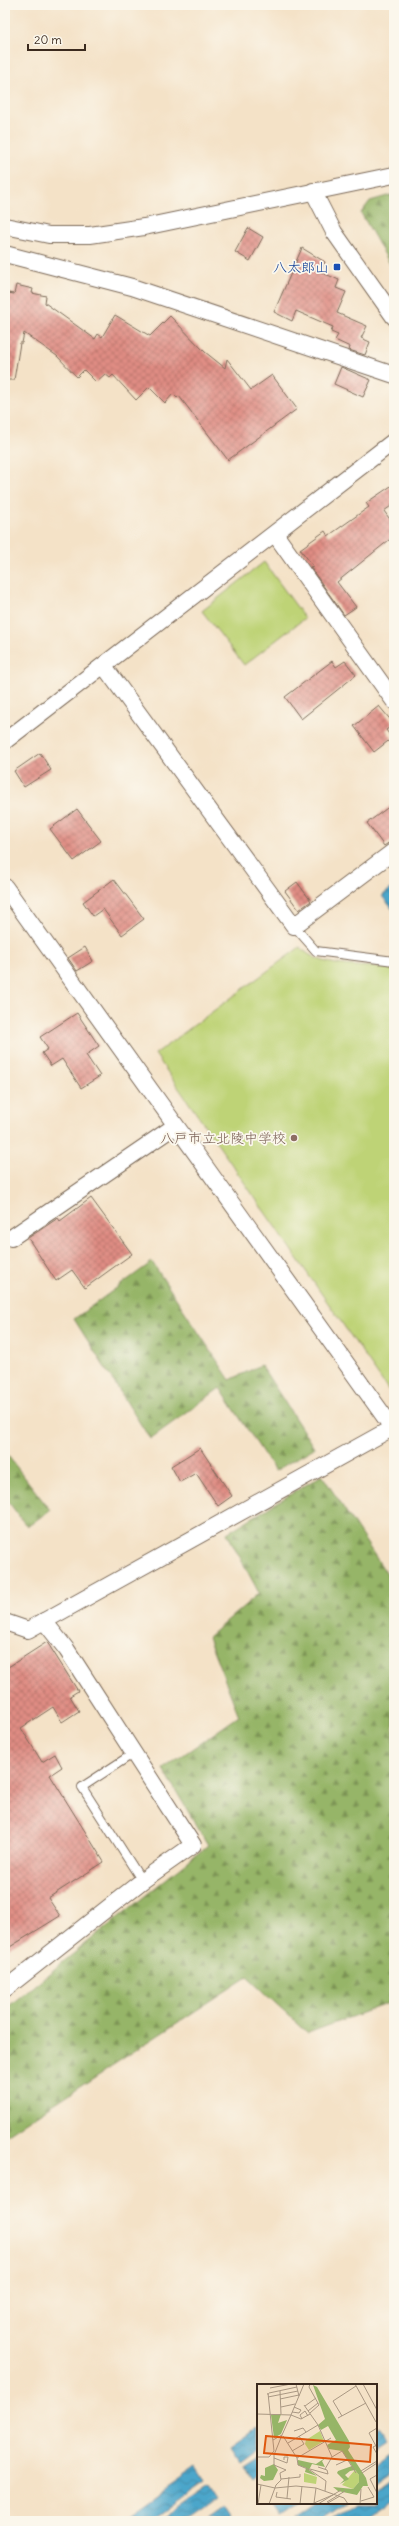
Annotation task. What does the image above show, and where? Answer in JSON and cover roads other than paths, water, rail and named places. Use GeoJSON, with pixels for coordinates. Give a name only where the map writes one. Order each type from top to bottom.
{"type":"FeatureCollection","features":[{"type":"Feature","properties":{"kind":"street"},"geometry":{"type":"LineString","coordinates":[[6,229],[49,235],[90,235],[144,227],[394,175]]}},
{"type":"Feature","properties":{"kind":"street"},"geometry":{"type":"LineString","coordinates":[[312,191],[334,232],[394,318]]}},
{"type":"Feature","properties":{"kind":"street"},"geometry":{"type":"LineString","coordinates":[[5,254],[132,287],[394,375]]}},
{"type":"Feature","properties":{"kind":"street"},"geometry":{"type":"LineString","coordinates":[[5,741],[394,441]]}},
{"type":"Feature","properties":{"kind":"street"},"geometry":{"type":"LineString","coordinates":[[275,534],[394,701]]}},
{"type":"Feature","properties":{"kind":"street"},"geometry":{"type":"LineString","coordinates":[[104,666],[294,926],[394,851]]}},
{"type":"Feature","properties":{"kind":"street"},"geometry":{"type":"LineString","coordinates":[[5,887],[393,1428],[28,1630],[5,1622]]}},
{"type":"Feature","properties":{"kind":"street"},"geometry":{"type":"LineString","coordinates":[[11,1238],[175,1126]]}},
{"type":"Feature","properties":{"kind":"street"},"geometry":{"type":"LineString","coordinates":[[6,1986],[142,1881],[193,1845],[67,1650],[44,1621]]}},
{"type":"Feature","properties":{"kind":"lane"},"geometry":{"type":"LineString","coordinates":[[294,926],[316,951],[394,961]]}},
{"type":"Feature","properties":{"kind":"lane"},"geometry":{"type":"LineString","coordinates":[[134,1753],[82,1788],[142,1881]]}},
{"type":"Feature","properties":{"kind":"water"},"geometry":{"type":"Polygon","coordinates":[[[394,886],[394,911],[382,896],[394,886]]]}},
{"type":"Feature","properties":{"kind":"water"},"geometry":{"type":"Polygon","coordinates":[[[379,2427],[389,2440],[377,2448],[377,2428],[379,2427]]]}},
{"type":"Feature","properties":{"kind":"water"},"geometry":{"type":"Polygon","coordinates":[[[257,2428],[257,2448],[240,2460],[231,2446],[257,2428]]]}},
{"type":"Feature","properties":{"kind":"water"},"geometry":{"type":"Polygon","coordinates":[[[394,2451],[394,2470],[377,2482],[377,2463],[394,2451]]]}},
{"type":"Feature","properties":{"kind":"water"},"geometry":{"type":"Polygon","coordinates":[[[257,2454],[257,2473],[252,2477],[243,2463],[257,2454]]]}},
{"type":"Feature","properties":{"kind":"water"},"geometry":{"type":"Polygon","coordinates":[[[196,2469],[205,2483],[151,2521],[122,2521],[196,2469]]]}},
{"type":"Feature","properties":{"kind":"water"},"geometry":{"type":"Polygon","coordinates":[[[394,2477],[394,2496],[359,2521],[331,2521],[356,2504],[377,2504],[377,2489],[394,2477]]]}},
{"type":"Feature","properties":{"kind":"water"},"geometry":{"type":"Polygon","coordinates":[[[209,2487],[218,2501],[189,2521],[160,2521],[209,2487]]]}},
{"type":"Feature","properties":{"kind":"water"},"geometry":{"type":"Polygon","coordinates":[[[270,2504],[296,2504],[277,2517],[270,2504]]]}},
{"type":"Feature","properties":{"kind":"water"},"geometry":{"type":"Polygon","coordinates":[[[318,2504],[346,2504],[321,2521],[293,2521],[318,2504]]]}},
{"type":"Feature","properties":{"kind":"water"},"geometry":{"type":"Polygon","coordinates":[[[224,2509],[232,2521],[207,2521],[224,2509]]]}},
{"type":"Feature","properties":{"kind":"place","name":"八太郎山"},"geometry":{"type":"Point","coordinates":[337,267]}},
{"type":"Feature","properties":{"kind":"place","name":"八戸市立北陵中学校"},"geometry":{"type":"Point","coordinates":[294,1138]}}]}
